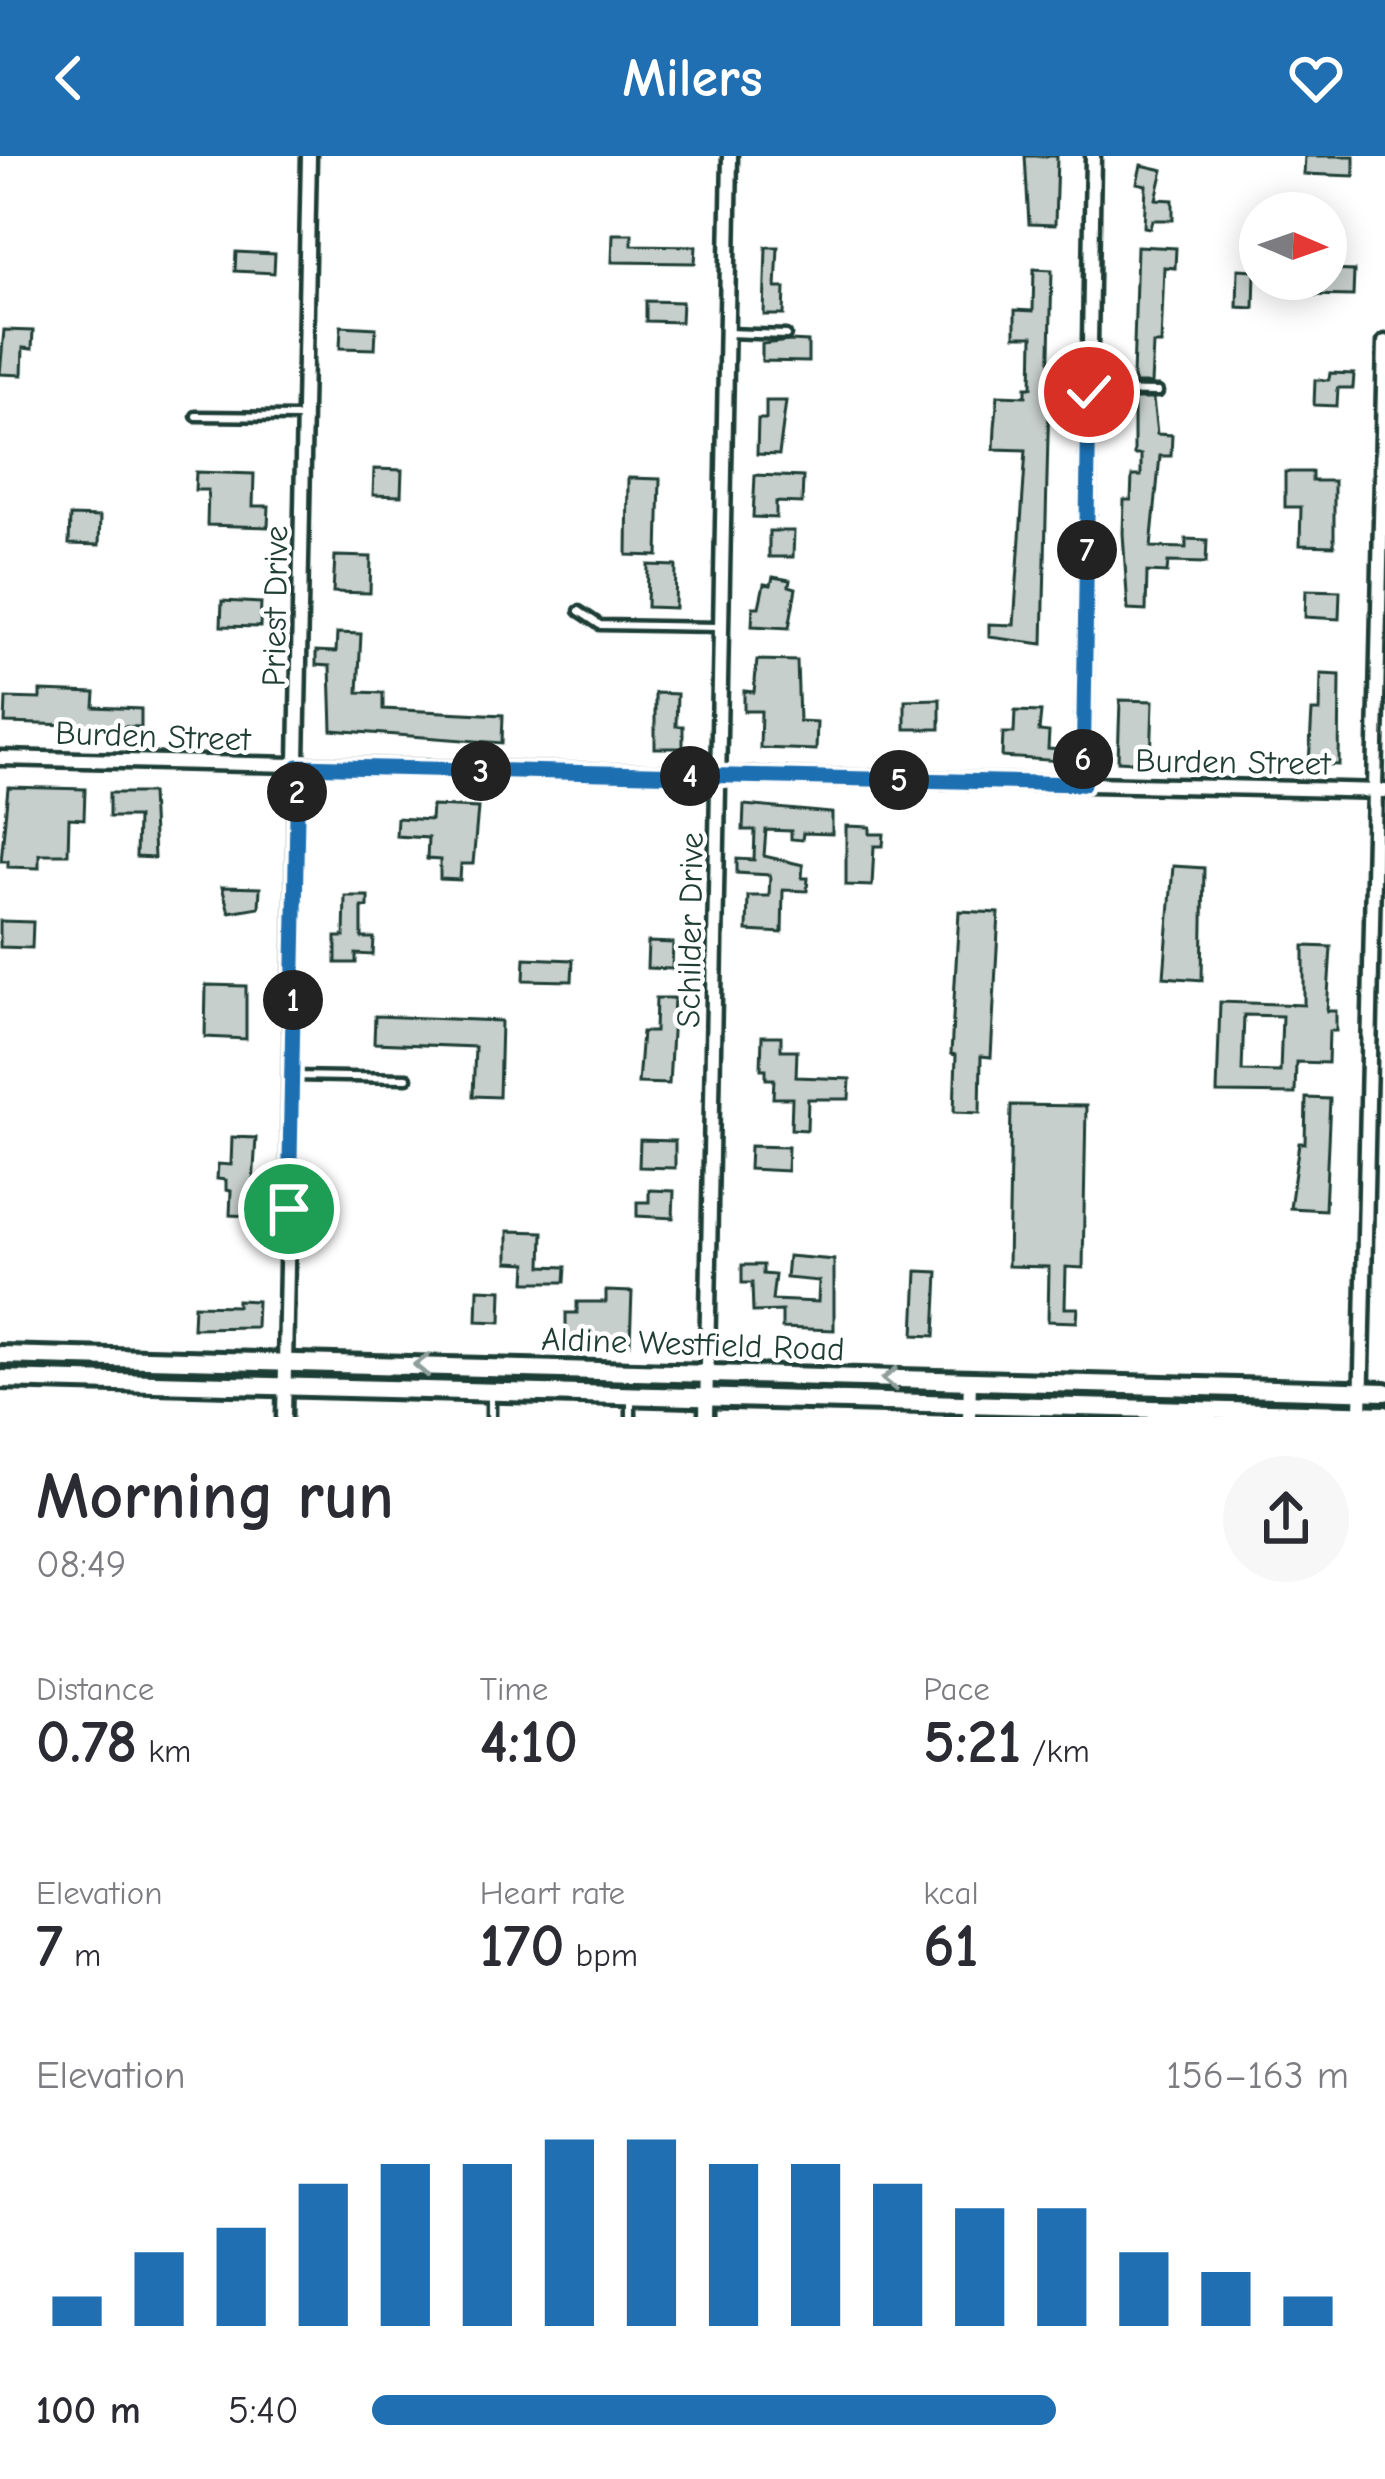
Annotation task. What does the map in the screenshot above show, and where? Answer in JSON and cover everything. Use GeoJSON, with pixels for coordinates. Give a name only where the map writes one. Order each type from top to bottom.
{"type":"FeatureCollection","features":[{"type":"Feature","properties":{"kind":"main road","name":"Aldine Westfield Road"},"geometry":{"type":"LineString","coordinates":[[0,1355],[1385,1392]]}},
{"type":"Feature","properties":{"kind":"main road"},"geometry":{"type":"LineString","coordinates":[[84,1358],[84,1382]]}},
{"type":"Feature","properties":{"kind":"main road"},"geometry":{"type":"LineString","coordinates":[[494,1391],[499,1367]]}},
{"type":"Feature","properties":{"kind":"main road","name":"Aldine Westfield Road"},"geometry":{"type":"LineString","coordinates":[[0,1379],[706,1396],[969,1410],[1096,1407],[1385,1415]]}},
{"type":"Feature","properties":{"kind":"main road"},"geometry":{"type":"LineString","coordinates":[[1096,1384],[1096,1407]]}},
{"type":"Feature","properties":{"kind":"street","name":"Priest Drive"},"geometry":{"type":"LineString","coordinates":[[284,1417],[309,156]]}},
{"type":"Feature","properties":{"kind":"street","name":"Schilder Drive"},"geometry":{"type":"LineString","coordinates":[[706,1417],[730,156]]}},
{"type":"Feature","properties":{"kind":"street"},"geometry":{"type":"LineString","coordinates":[[1083,784],[1093,156]]}},
{"type":"Feature","properties":{"kind":"street"},"geometry":{"type":"LineString","coordinates":[[1360,1414],[1380,791],[1385,342]]}},
{"type":"Feature","properties":{"kind":"street","name":"Burden Street"},"geometry":{"type":"LineString","coordinates":[[0,758],[1380,791]]}},
{"type":"Feature","properties":{"kind":"street"},"geometry":{"type":"LineString","coordinates":[[969,1410],[970,1380]]}},
{"type":"Feature","properties":{"kind":"street"},"geometry":{"type":"LineString","coordinates":[[1200,1413],[1201,1386]]}},
{"type":"Feature","properties":{"kind":"lane"},"geometry":{"type":"LineString","coordinates":[[727,333],[786,335]]}},
{"type":"Feature","properties":{"kind":"lane"},"geometry":{"type":"LineString","coordinates":[[1089,392],[1158,392]]}},
{"type":"Feature","properties":{"kind":"lane"},"geometry":{"type":"LineString","coordinates":[[196,416],[304,417]]}},
{"type":"Feature","properties":{"kind":"lane"},"geometry":{"type":"LineString","coordinates":[[579,611],[600,625],[722,627]]}},
{"type":"Feature","properties":{"kind":"lane"},"geometry":{"type":"LineString","coordinates":[[291,1076],[407,1078]]}},
{"type":"Feature","properties":{"kind":"lane"},"geometry":{"type":"LineString","coordinates":[[491,1417],[494,1391]]}},
{"type":"Feature","properties":{"kind":"lane"},"geometry":{"type":"LineString","coordinates":[[631,1394],[631,1417]]}},
{"type":"Feature","properties":{"kind":"building"},"geometry":{"type":"Polygon","coordinates":[[[1025,156],[1057,156],[1055,225],[1029,224],[1025,156]]]}},
{"type":"Feature","properties":{"kind":"building"},"geometry":{"type":"Polygon","coordinates":[[[1305,156],[1354,156],[1354,176],[1304,174],[1305,156]]]}},
{"type":"Feature","properties":{"kind":"building"},"geometry":{"type":"Polygon","coordinates":[[[1141,165],[1163,170],[1156,199],[1173,200],[1173,220],[1152,220],[1150,228],[1144,227],[1146,185],[1137,183],[1141,165]]]}},
{"type":"Feature","properties":{"kind":"building"},"geometry":{"type":"Polygon","coordinates":[[[613,234],[632,234],[632,245],[696,246],[695,263],[612,262],[613,234]]]}},
{"type":"Feature","properties":{"kind":"building"},"geometry":{"type":"Polygon","coordinates":[[[1137,246],[1176,248],[1175,268],[1164,267],[1161,344],[1153,344],[1151,384],[1135,384],[1133,378],[1137,246]]]}},
{"type":"Feature","properties":{"kind":"building"},"geometry":{"type":"Polygon","coordinates":[[[766,247],[778,247],[776,288],[785,288],[784,315],[764,315],[766,247]]]}},
{"type":"Feature","properties":{"kind":"building"},"geometry":{"type":"Polygon","coordinates":[[[236,252],[275,254],[274,273],[235,271],[236,252]]]}},
{"type":"Feature","properties":{"kind":"building"},"geometry":{"type":"Polygon","coordinates":[[[1034,269],[1052,270],[1043,644],[989,637],[989,624],[1014,625],[1026,450],[994,449],[995,427],[998,395],[1026,396],[1026,387],[1032,387],[1033,336],[1015,336],[1015,310],[1033,311],[1034,269]]]}},
{"type":"Feature","properties":{"kind":"building"},"geometry":{"type":"Polygon","coordinates":[[[1238,269],[1239,300],[1254,300],[1254,308],[1237,307],[1238,269]]]}},
{"type":"Feature","properties":{"kind":"building"},"geometry":{"type":"Polygon","coordinates":[[[1347,271],[1354,271],[1353,296],[1347,296],[1347,271]]]}},
{"type":"Feature","properties":{"kind":"building"},"geometry":{"type":"Polygon","coordinates":[[[646,301],[682,302],[681,322],[646,321],[646,301]]]}},
{"type":"Feature","properties":{"kind":"building"},"geometry":{"type":"Polygon","coordinates":[[[341,326],[376,328],[375,349],[340,348],[341,326]]]}},
{"type":"Feature","properties":{"kind":"building"},"geometry":{"type":"Polygon","coordinates":[[[4,330],[33,331],[32,349],[23,348],[22,375],[0,374],[4,330]]]}},
{"type":"Feature","properties":{"kind":"building"},"geometry":{"type":"Polygon","coordinates":[[[808,342],[808,362],[762,361],[762,344],[808,342]]]}},
{"type":"Feature","properties":{"kind":"building"},"geometry":{"type":"Polygon","coordinates":[[[1330,373],[1354,374],[1353,388],[1338,388],[1337,406],[1314,405],[1315,380],[1329,380],[1330,373]]]}},
{"type":"Feature","properties":{"kind":"building"},"geometry":{"type":"Polygon","coordinates":[[[1134,399],[1153,399],[1157,434],[1172,435],[1171,456],[1160,456],[1151,547],[1186,548],[1186,539],[1207,540],[1206,563],[1168,562],[1167,573],[1147,572],[1146,611],[1128,610],[1123,533],[1124,500],[1131,500],[1132,476],[1141,476],[1141,455],[1134,455],[1134,399]]]}},
{"type":"Feature","properties":{"kind":"building"},"geometry":{"type":"Polygon","coordinates":[[[766,401],[786,401],[779,455],[757,454],[758,419],[766,419],[766,401]]]}},
{"type":"Feature","properties":{"kind":"building"},"geometry":{"type":"Polygon","coordinates":[[[374,469],[402,470],[401,496],[373,495],[374,469]]]}},
{"type":"Feature","properties":{"kind":"building"},"geometry":{"type":"Polygon","coordinates":[[[196,472],[254,474],[253,506],[269,506],[268,527],[207,525],[208,490],[195,490],[196,472]]]}},
{"type":"Feature","properties":{"kind":"building"},"geometry":{"type":"Polygon","coordinates":[[[1285,472],[1312,472],[1312,481],[1334,481],[1334,546],[1300,545],[1301,507],[1285,507],[1285,472]]]}},
{"type":"Feature","properties":{"kind":"building"},"geometry":{"type":"Polygon","coordinates":[[[755,475],[803,477],[802,503],[776,502],[776,518],[753,517],[755,475]]]}},
{"type":"Feature","properties":{"kind":"building"},"geometry":{"type":"Polygon","coordinates":[[[628,478],[660,479],[658,556],[627,555],[628,478]]]}},
{"type":"Feature","properties":{"kind":"building"},"geometry":{"type":"Polygon","coordinates":[[[70,516],[100,517],[99,545],[69,544],[70,516]]]}},
{"type":"Feature","properties":{"kind":"building"},"geometry":{"type":"Polygon","coordinates":[[[769,531],[794,531],[793,557],[769,557],[769,531]]]}},
{"type":"Feature","properties":{"kind":"building"},"geometry":{"type":"Polygon","coordinates":[[[335,556],[371,557],[370,593],[333,592],[335,556]]]}},
{"type":"Feature","properties":{"kind":"building"},"geometry":{"type":"Polygon","coordinates":[[[648,565],[676,566],[675,608],[647,607],[648,565]]]}},
{"type":"Feature","properties":{"kind":"building"},"geometry":{"type":"Polygon","coordinates":[[[773,577],[790,580],[789,586],[796,588],[789,628],[752,626],[753,607],[759,607],[764,584],[771,585],[773,577]]]}},
{"type":"Feature","properties":{"kind":"building"},"geometry":{"type":"Polygon","coordinates":[[[1306,590],[1340,591],[1339,619],[1305,617],[1306,590]]]}},
{"type":"Feature","properties":{"kind":"building"},"geometry":{"type":"Polygon","coordinates":[[[222,601],[261,603],[260,627],[221,626],[222,601]]]}},
{"type":"Feature","properties":{"kind":"building"},"geometry":{"type":"Polygon","coordinates":[[[337,633],[361,634],[358,692],[383,693],[383,709],[503,715],[502,743],[332,730],[330,666],[316,665],[316,651],[336,652],[337,633]]]}},
{"type":"Feature","properties":{"kind":"building"},"geometry":{"type":"Polygon","coordinates":[[[757,660],[797,661],[799,721],[817,722],[816,750],[760,748],[761,711],[744,711],[744,691],[754,692],[757,660]]]}},
{"type":"Feature","properties":{"kind":"building"},"geometry":{"type":"Polygon","coordinates":[[[1321,674],[1340,675],[1339,765],[1309,764],[1312,711],[1320,711],[1321,674]]]}},
{"type":"Feature","properties":{"kind":"building"},"geometry":{"type":"Polygon","coordinates":[[[40,691],[95,693],[94,707],[141,709],[141,727],[5,723],[6,698],[40,699],[40,691]]]}},
{"type":"Feature","properties":{"kind":"building"},"geometry":{"type":"Polygon","coordinates":[[[655,693],[677,694],[676,726],[683,726],[683,748],[655,748],[655,693]]]}},
{"type":"Feature","properties":{"kind":"building"},"geometry":{"type":"Polygon","coordinates":[[[940,699],[940,729],[905,729],[905,700],[940,699]]]}},
{"type":"Feature","properties":{"kind":"building"},"geometry":{"type":"Polygon","coordinates":[[[1120,700],[1153,701],[1151,763],[1118,761],[1120,700]]]}},
{"type":"Feature","properties":{"kind":"building"},"geometry":{"type":"Polygon","coordinates":[[[1015,711],[1041,712],[1039,731],[1049,732],[1048,749],[1061,750],[1061,761],[1002,757],[1003,733],[1014,733],[1015,711]]]}},
{"type":"Feature","properties":{"kind":"building"},"geometry":{"type":"Polygon","coordinates":[[[8,787],[85,789],[84,819],[69,818],[68,854],[39,854],[39,868],[8,867],[8,861],[1,861],[8,787]]]}},
{"type":"Feature","properties":{"kind":"building"},"geometry":{"type":"Polygon","coordinates":[[[109,793],[151,793],[154,858],[136,857],[137,817],[109,817],[109,793]]]}},
{"type":"Feature","properties":{"kind":"building"},"geometry":{"type":"Polygon","coordinates":[[[744,805],[832,813],[832,834],[803,833],[802,840],[791,839],[791,831],[766,830],[764,856],[803,865],[802,878],[808,878],[807,891],[783,890],[782,933],[747,931],[748,896],[769,896],[770,875],[737,873],[737,859],[754,860],[755,830],[743,830],[744,805]]]}},
{"type":"Feature","properties":{"kind":"building"},"geometry":{"type":"Polygon","coordinates":[[[432,806],[478,808],[473,864],[461,864],[460,880],[440,879],[440,860],[427,859],[428,838],[396,836],[397,818],[431,820],[432,806]]]}},
{"type":"Feature","properties":{"kind":"building"},"geometry":{"type":"Polygon","coordinates":[[[846,826],[870,827],[870,834],[884,834],[883,846],[874,846],[872,886],[846,885],[846,826]]]}},
{"type":"Feature","properties":{"kind":"building"},"geometry":{"type":"Polygon","coordinates":[[[1173,866],[1204,868],[1202,980],[1164,977],[1173,866]]]}},
{"type":"Feature","properties":{"kind":"building"},"geometry":{"type":"Polygon","coordinates":[[[222,887],[260,888],[259,907],[229,912],[222,887]]]}},
{"type":"Feature","properties":{"kind":"building"},"geometry":{"type":"Polygon","coordinates":[[[345,896],[368,896],[368,907],[362,907],[362,938],[374,938],[373,955],[356,954],[356,963],[336,963],[336,937],[344,937],[345,896]]]}},
{"type":"Feature","properties":{"kind":"building"},"geometry":{"type":"Polygon","coordinates":[[[959,911],[999,913],[991,1057],[981,1056],[980,1113],[954,1112],[956,1055],[951,1054],[959,911]]]}},
{"type":"Feature","properties":{"kind":"building"},"geometry":{"type":"Polygon","coordinates":[[[0,921],[33,922],[32,948],[0,947],[0,921]]]}},
{"type":"Feature","properties":{"kind":"building"},"geometry":{"type":"Polygon","coordinates":[[[648,942],[673,943],[672,969],[647,968],[648,942]]]}},
{"type":"Feature","properties":{"kind":"building"},"geometry":{"type":"Polygon","coordinates":[[[1304,946],[1331,947],[1327,1011],[1336,1011],[1336,1031],[1329,1031],[1328,1063],[1296,1062],[1295,1094],[1217,1093],[1220,1002],[1304,1005],[1304,946]],[[1244,1015],[1242,1071],[1280,1072],[1282,1016],[1244,1015]]]}},
{"type":"Feature","properties":{"kind":"building"},"geometry":{"type":"Polygon","coordinates":[[[525,958],[573,960],[572,981],[524,980],[525,958]]]}},
{"type":"Feature","properties":{"kind":"building"},"geometry":{"type":"Polygon","coordinates":[[[206,985],[246,986],[246,1039],[205,1037],[206,985]]]}},
{"type":"Feature","properties":{"kind":"building"},"geometry":{"type":"Polygon","coordinates":[[[656,998],[674,998],[669,1084],[638,1083],[642,1032],[655,1032],[656,998]]]}},
{"type":"Feature","properties":{"kind":"building"},"geometry":{"type":"Polygon","coordinates":[[[375,1016],[501,1021],[499,1097],[473,1096],[475,1047],[374,1043],[375,1016]]]}},
{"type":"Feature","properties":{"kind":"building"},"geometry":{"type":"Polygon","coordinates":[[[762,1036],[781,1036],[781,1050],[797,1050],[796,1077],[850,1079],[849,1099],[808,1099],[807,1130],[791,1129],[792,1098],[773,1098],[774,1079],[766,1079],[766,1069],[761,1069],[762,1036]]]}},
{"type":"Feature","properties":{"kind":"building"},"geometry":{"type":"Polygon","coordinates":[[[1306,1098],[1330,1099],[1325,1210],[1290,1208],[1299,1143],[1305,1143],[1306,1098]]]}},
{"type":"Feature","properties":{"kind":"building"},"geometry":{"type":"Polygon","coordinates":[[[1011,1105],[1086,1106],[1083,1268],[1066,1267],[1065,1308],[1078,1308],[1077,1322],[1048,1321],[1049,1267],[1008,1266],[1011,1105]]]}},
{"type":"Feature","properties":{"kind":"building"},"geometry":{"type":"Polygon","coordinates":[[[232,1137],[256,1138],[251,1216],[230,1215],[231,1191],[226,1190],[226,1180],[217,1179],[218,1164],[231,1165],[232,1137]]]}},
{"type":"Feature","properties":{"kind":"building"},"geometry":{"type":"Polygon","coordinates":[[[640,1140],[675,1141],[675,1168],[639,1167],[640,1140]]]}},
{"type":"Feature","properties":{"kind":"building"},"geometry":{"type":"Polygon","coordinates":[[[750,1146],[788,1147],[787,1171],[749,1169],[750,1146]]]}},
{"type":"Feature","properties":{"kind":"building"},"geometry":{"type":"Polygon","coordinates":[[[649,1190],[674,1191],[673,1218],[637,1216],[637,1202],[649,1202],[649,1190]]]}},
{"type":"Feature","properties":{"kind":"building"},"geometry":{"type":"Polygon","coordinates":[[[508,1231],[543,1232],[542,1266],[566,1267],[565,1282],[526,1282],[527,1263],[508,1262],[508,1231]]]}},
{"type":"Feature","properties":{"kind":"building"},"geometry":{"type":"Polygon","coordinates":[[[788,1256],[834,1260],[834,1330],[782,1328],[782,1311],[753,1312],[752,1283],[742,1283],[742,1265],[763,1265],[763,1274],[775,1275],[772,1300],[818,1302],[819,1281],[786,1278],[788,1256]]]}},
{"type":"Feature","properties":{"kind":"building"},"geometry":{"type":"Polygon","coordinates":[[[917,1271],[938,1272],[935,1336],[914,1335],[917,1271]]]}},
{"type":"Feature","properties":{"kind":"building"},"geometry":{"type":"Polygon","coordinates":[[[478,1289],[502,1290],[501,1322],[477,1321],[478,1289]]]}},
{"type":"Feature","properties":{"kind":"building"},"geometry":{"type":"Polygon","coordinates":[[[606,1291],[632,1292],[630,1344],[566,1338],[566,1313],[577,1313],[577,1302],[606,1302],[606,1291]]]}},
{"type":"Feature","properties":{"kind":"building"},"geometry":{"type":"Polygon","coordinates":[[[237,1300],[257,1301],[256,1327],[193,1328],[194,1305],[237,1306],[237,1300]]]}},
{"type":"Feature","properties":{"kind":"route"},"geometry":{"type":"LineString","coordinates":[[289,1209],[298,766],[1083,784],[1089,392]]}}]}
